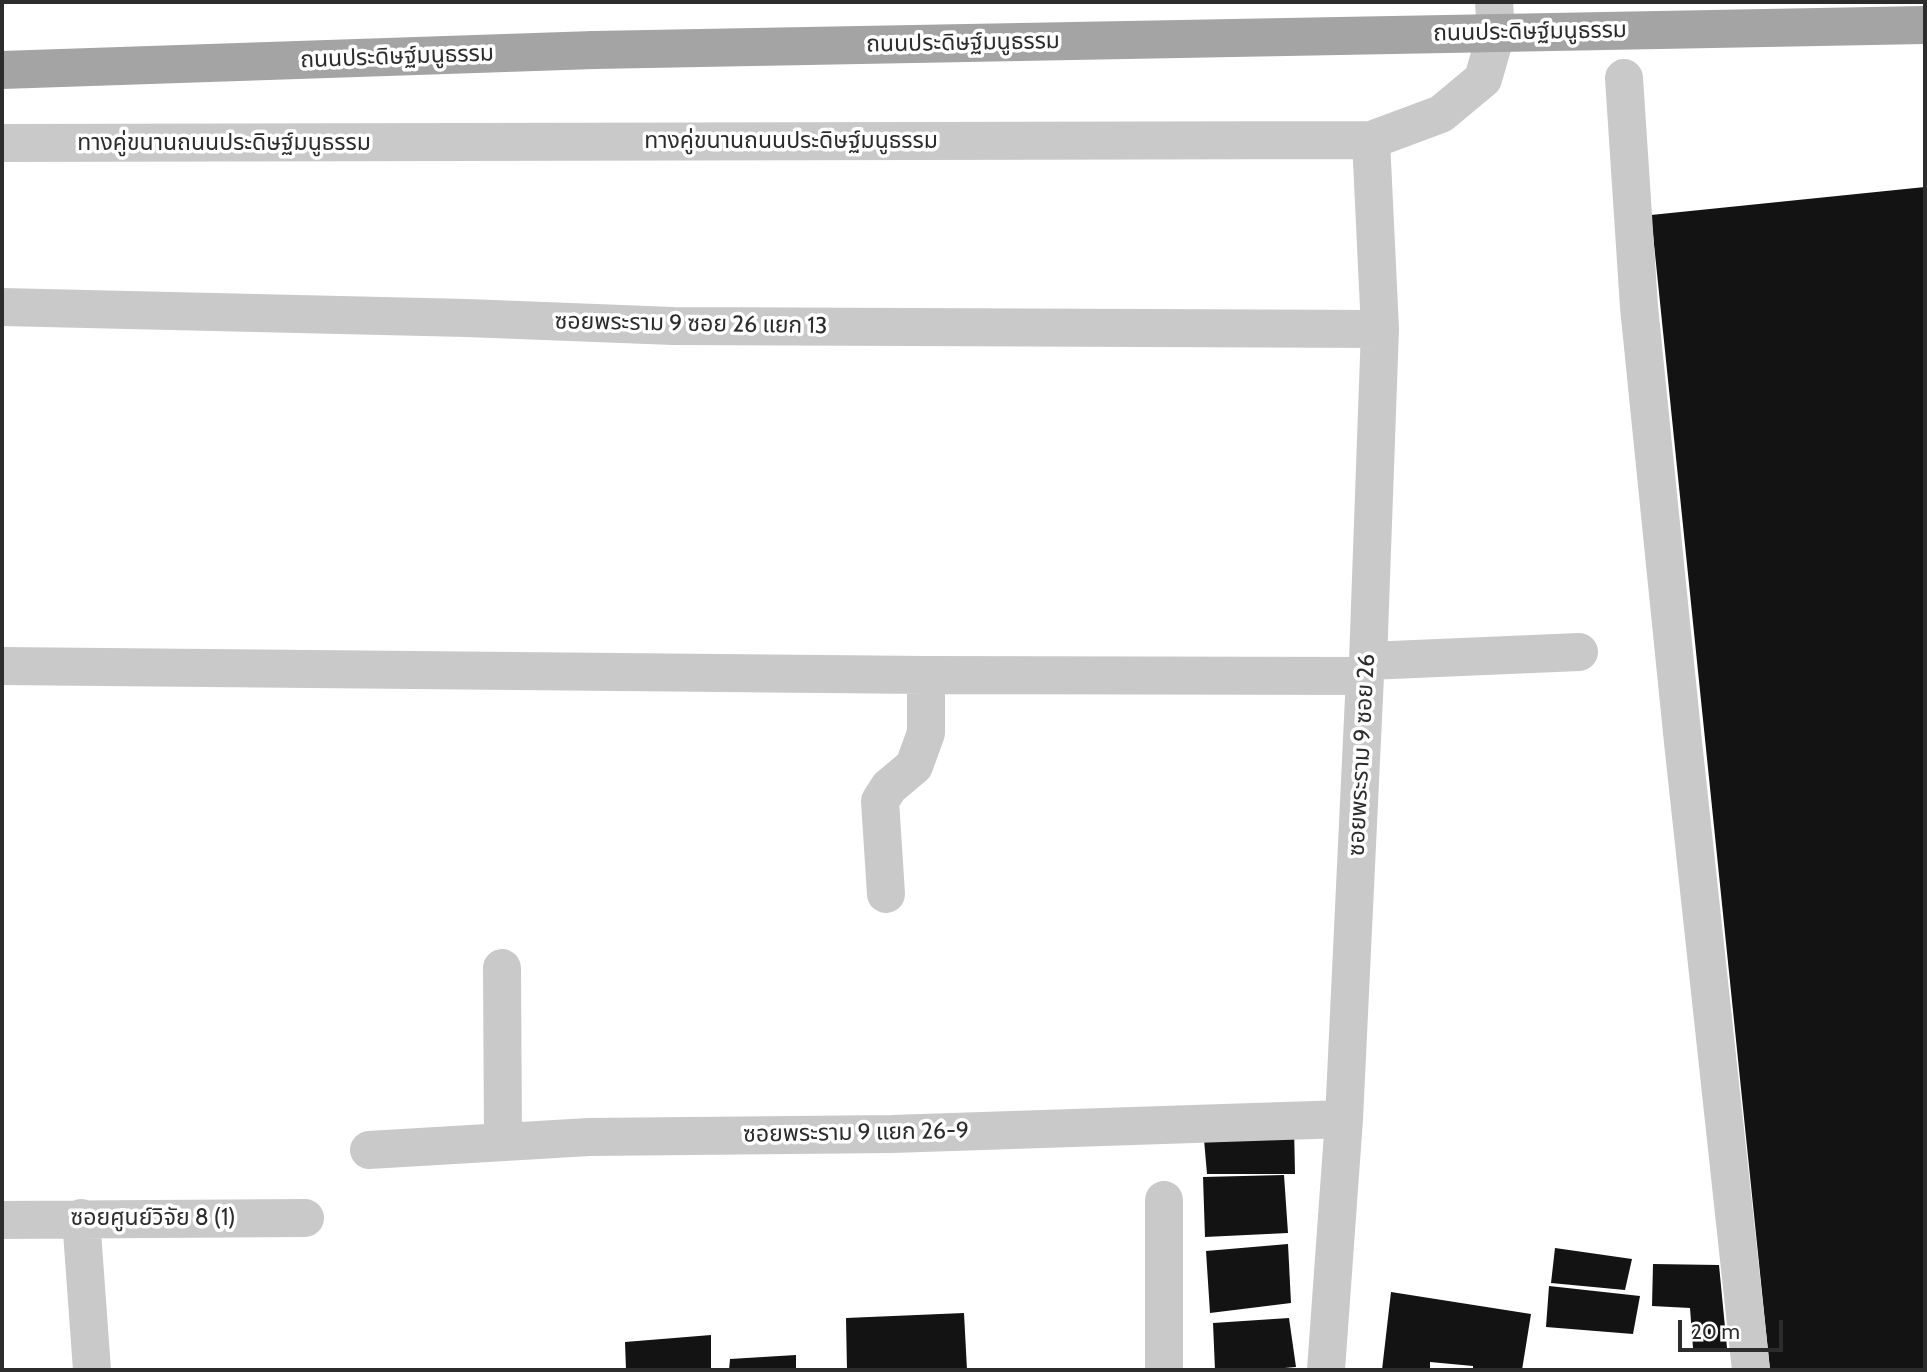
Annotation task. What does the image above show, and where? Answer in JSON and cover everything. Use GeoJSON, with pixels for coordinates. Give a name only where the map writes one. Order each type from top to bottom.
{"type":"FeatureCollection","features":[{"type":"Feature","properties":{"kind":"main road","name":"ถนนประดิษฐ์มนูธรรม"},"geometry":{"type":"LineString","coordinates":[[2,71],[594,50],[1925,24]]}},
{"type":"Feature","properties":{"kind":"street","name":"ทางคู่ขนานถนนประดิษฐ์มนูธรรม"},"geometry":{"type":"LineString","coordinates":[[2,143],[1371,139],[1441,114],[1483,79],[1496,34],[1494,2]]}},
{"type":"Feature","properties":{"kind":"street"},"geometry":{"type":"LineString","coordinates":[[1624,78],[1642,335],[1751,1370]]}},
{"type":"Feature","properties":{"kind":"street","name":"ซอยพระราม 9 ซอย 26"},"geometry":{"type":"LineString","coordinates":[[1325,1370],[1344,1119],[1380,329],[1371,139]]}},
{"type":"Feature","properties":{"kind":"street","name":"ซอยพระราม 9 ซอย 26 แยก 13"},"geometry":{"type":"LineString","coordinates":[[2,307],[467,318],[673,326],[1380,329]]}},
{"type":"Feature","properties":{"kind":"street"},"geometry":{"type":"LineString","coordinates":[[2,666],[926,675],[1366,669],[1580,652]]}},
{"type":"Feature","properties":{"kind":"street"},"geometry":{"type":"LineString","coordinates":[[886,894],[880,801],[889,787],[914,766],[926,733],[926,675]]}},
{"type":"Feature","properties":{"kind":"street"},"geometry":{"type":"LineString","coordinates":[[502,968],[503,1142]]}},
{"type":"Feature","properties":{"kind":"street","name":"ซอยพระราม 9 แยก 26-9"},"geometry":{"type":"LineString","coordinates":[[369,1150],[589,1137],[892,1134],[1344,1119]]}},
{"type":"Feature","properties":{"kind":"street"},"geometry":{"type":"LineString","coordinates":[[1164,1200],[1164,1370]]}},
{"type":"Feature","properties":{"kind":"street"},"geometry":{"type":"LineString","coordinates":[[81,1218],[92,1370]]}},
{"type":"Feature","properties":{"kind":"street","name":"ซอยศูนย์วิจัย 8 (1)"},"geometry":{"type":"LineString","coordinates":[[2,1220],[305,1218]]}},
{"type":"Feature","properties":{"kind":"building"},"geometry":{"type":"Polygon","coordinates":[[[1925,187],[1925,1370],[1770,1370],[1651,215],[1925,187]]]}},
{"type":"Feature","properties":{"kind":"building"},"geometry":{"type":"Polygon","coordinates":[[[1294,1126],[1295,1174],[1207,1174],[1203,1128],[1294,1126]]]}},
{"type":"Feature","properties":{"kind":"building"},"geometry":{"type":"Polygon","coordinates":[[[1284,1175],[1288,1233],[1205,1237],[1203,1177],[1284,1175]]]}},
{"type":"Feature","properties":{"kind":"building"},"geometry":{"type":"Polygon","coordinates":[[[1288,1244],[1291,1303],[1210,1313],[1206,1251],[1288,1244]]]}},
{"type":"Feature","properties":{"kind":"building"},"geometry":{"type":"Polygon","coordinates":[[[1555,1248],[1632,1259],[1625,1290],[1551,1283],[1555,1248]]]}},
{"type":"Feature","properties":{"kind":"building"},"geometry":{"type":"Polygon","coordinates":[[[1653,1264],[1719,1265],[1727,1348],[1693,1348],[1690,1308],[1652,1306],[1653,1264]]]}},
{"type":"Feature","properties":{"kind":"building"},"geometry":{"type":"Polygon","coordinates":[[[1549,1286],[1640,1296],[1633,1334],[1546,1327],[1549,1286]]]}},
{"type":"Feature","properties":{"kind":"building"},"geometry":{"type":"Polygon","coordinates":[[[1391,1292],[1531,1314],[1522,1370],[1473,1370],[1473,1366],[1430,1362],[1430,1370],[1382,1370],[1391,1292]]]}},
{"type":"Feature","properties":{"kind":"building"},"geometry":{"type":"Polygon","coordinates":[[[964,1313],[967,1370],[847,1370],[846,1318],[964,1313]]]}},
{"type":"Feature","properties":{"kind":"building"},"geometry":{"type":"Polygon","coordinates":[[[1289,1318],[1296,1367],[1215,1370],[1213,1323],[1289,1318]]]}},
{"type":"Feature","properties":{"kind":"building"},"geometry":{"type":"Polygon","coordinates":[[[711,1335],[711,1370],[626,1370],[625,1342],[711,1335]]]}},
{"type":"Feature","properties":{"kind":"building"},"geometry":{"type":"Polygon","coordinates":[[[796,1355],[796,1370],[729,1370],[730,1359],[796,1355]]]}}]}
